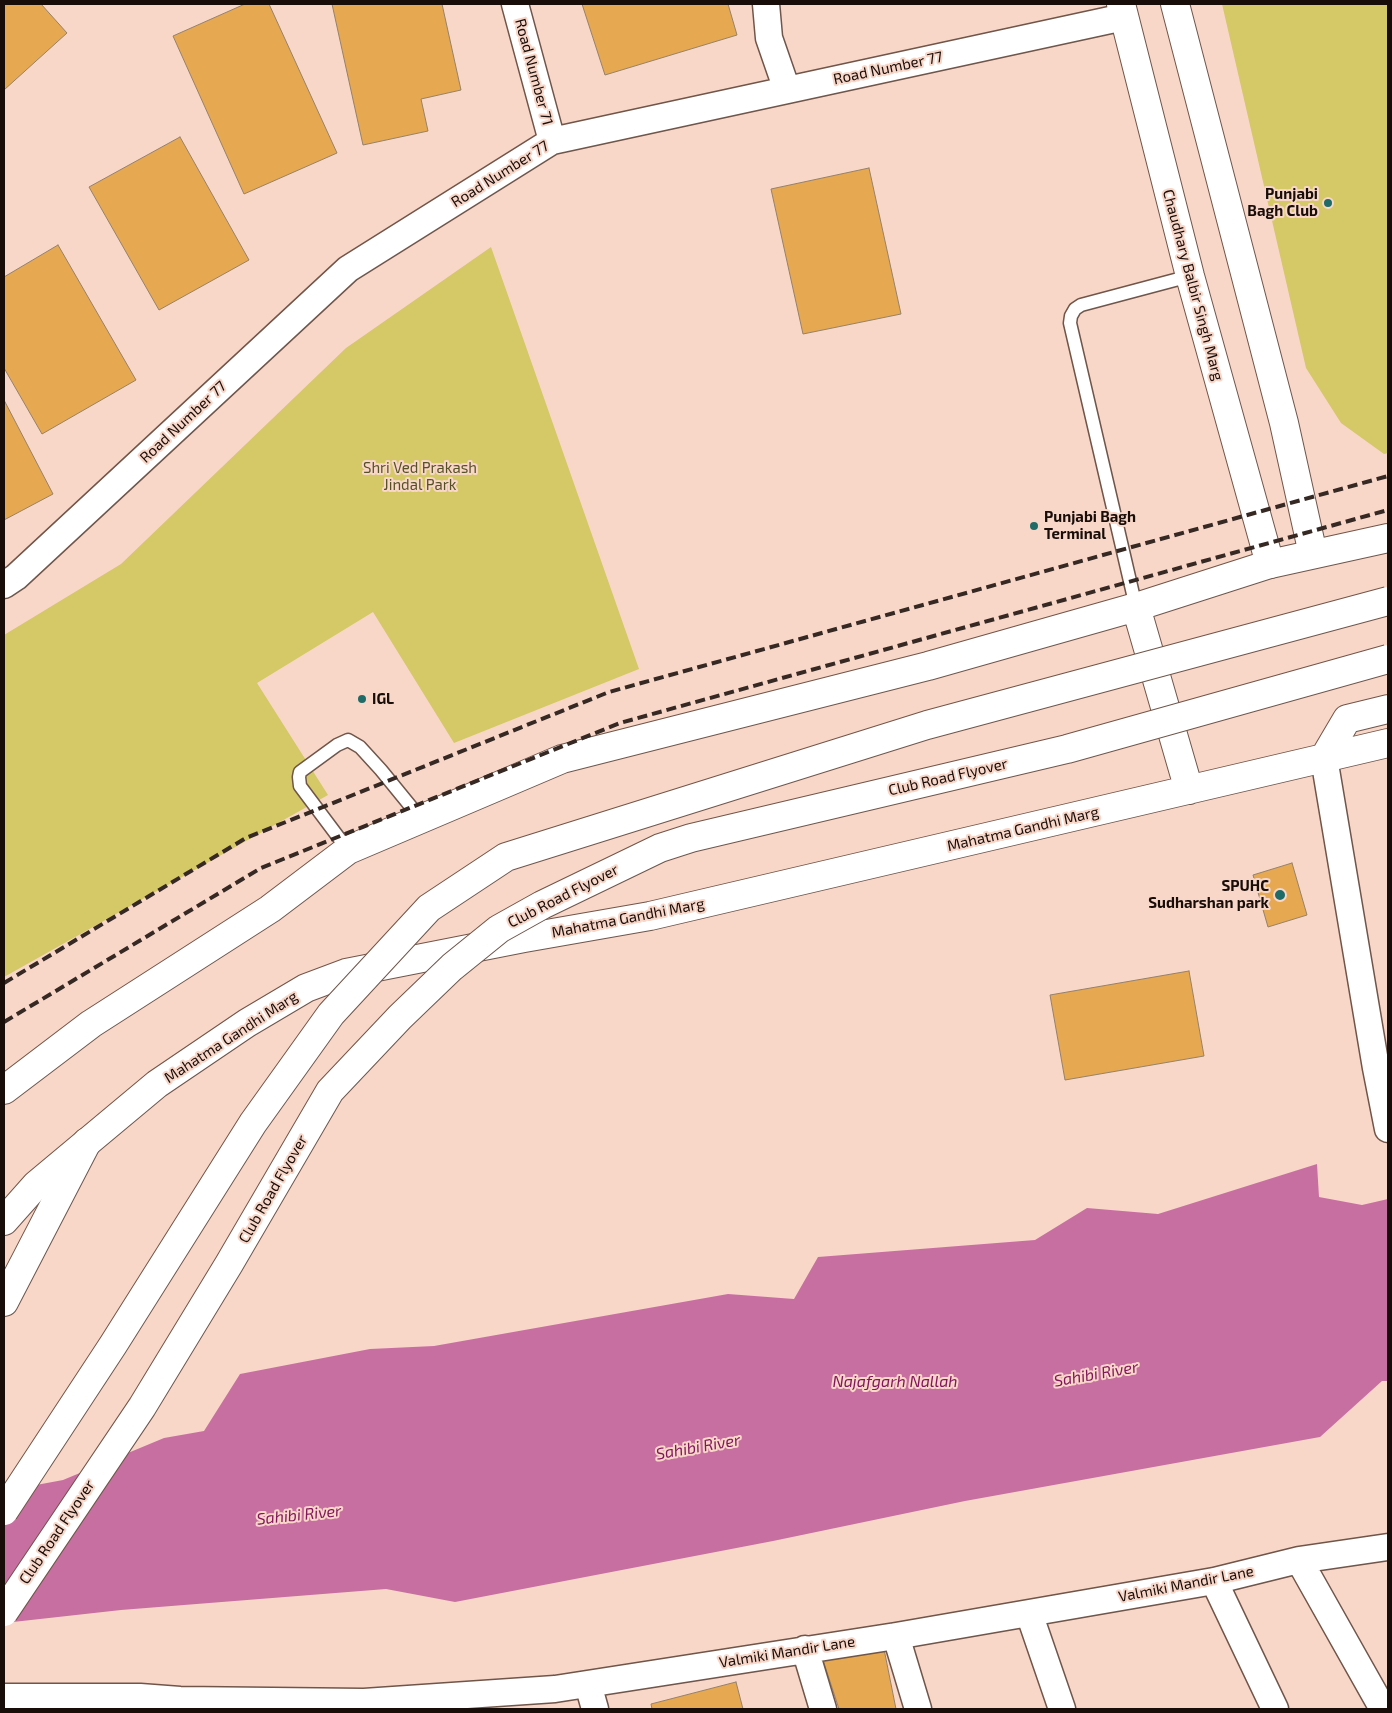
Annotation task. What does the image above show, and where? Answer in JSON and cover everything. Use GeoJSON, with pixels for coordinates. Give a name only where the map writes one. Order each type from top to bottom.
{"type":"FeatureCollection","features":[{"type":"Feature","properties":{"kind":"main road"},"geometry":{"type":"LineString","coordinates":[[1175,4],[1284,423],[1313,554]]}},
{"type":"Feature","properties":{"kind":"main road","name":"Chaudhary Balbir Singh Marg"},"geometry":{"type":"LineString","coordinates":[[1122,10],[1190,276],[1270,564]]}},
{"type":"Feature","properties":{"kind":"main road"},"geometry":{"type":"LineString","coordinates":[[5,1088],[91,1024],[270,909],[348,850],[562,759],[928,666],[1136,607],[1270,564],[1388,538]]}},
{"type":"Feature","properties":{"kind":"main road"},"geometry":{"type":"LineString","coordinates":[[4,1511],[113,1345],[253,1122],[331,1014],[429,908],[498,862],[506,857],[928,726],[1388,601]]}},
{"type":"Feature","properties":{"kind":"main road"},"geometry":{"type":"LineString","coordinates":[[1136,607],[1189,790]]}},
{"type":"Feature","properties":{"kind":"main road","name":"Club Road Flyover"},"geometry":{"type":"LineString","coordinates":[[4,1612],[142,1407],[229,1264],[330,1091],[400,1017],[452,967],[499,929],[542,905],[652,852],[691,838],[1067,749],[1388,659]]}},
{"type":"Feature","properties":{"kind":"main road"},"geometry":{"type":"LineString","coordinates":[[1324,758],[1347,719],[1388,709]]}},
{"type":"Feature","properties":{"kind":"main road","name":"Mahatma Gandhi Marg"},"geometry":{"type":"LineString","coordinates":[[4,1221],[36,1185],[157,1084],[247,1023],[306,988],[346,973],[524,938],[650,916],[1388,743]]}},
{"type":"Feature","properties":{"kind":"main road"},"geometry":{"type":"LineString","coordinates":[[4,1302],[87,1142]]}},
{"type":"Feature","properties":{"kind":"street","name":"Road Number 71"},"geometry":{"type":"LineString","coordinates":[[515,4],[552,141]]}},
{"type":"Feature","properties":{"kind":"street"},"geometry":{"type":"LineString","coordinates":[[766,4],[769,38],[787,90]]}},
{"type":"Feature","properties":{"kind":"street","name":"Road Number 77"},"geometry":{"type":"LineString","coordinates":[[4,585],[16,577],[348,269],[552,141],[787,90],[1122,10]]}},
{"type":"Feature","properties":{"kind":"street"},"geometry":{"type":"LineString","coordinates":[[1324,758],[1388,1129]]}},
{"type":"Feature","properties":{"kind":"street","name":"Valmiki Mandir Lane"},"geometry":{"type":"LineString","coordinates":[[4,1697],[140,1697],[182,1705],[365,1706],[452,1703],[555,1689],[896,1636],[1214,1581],[1299,1560],[1384,1555]]}},
{"type":"Feature","properties":{"kind":"street"},"geometry":{"type":"LineString","coordinates":[[1299,1560],[1382,1709]]}},
{"type":"Feature","properties":{"kind":"street"},"geometry":{"type":"LineString","coordinates":[[1214,1581],[1276,1709]]}},
{"type":"Feature","properties":{"kind":"street"},"geometry":{"type":"LineString","coordinates":[[1029,1612],[1062,1709]]}},
{"type":"Feature","properties":{"kind":"street"},"geometry":{"type":"LineString","coordinates":[[896,1636],[918,1709]]}},
{"type":"Feature","properties":{"kind":"street"},"geometry":{"type":"LineString","coordinates":[[806,1649],[823,1709]]}},
{"type":"Feature","properties":{"kind":"street"},"geometry":{"type":"LineString","coordinates":[[588,1684],[595,1709]]}},
{"type":"Feature","properties":{"kind":"lane"},"geometry":{"type":"LineString","coordinates":[[1136,607],[1070,323],[1071,316],[1075,309],[1081,306],[1190,276]]}},
{"type":"Feature","properties":{"kind":"lane"},"geometry":{"type":"LineString","coordinates":[[348,850],[300,786],[299,777],[300,772],[337,745],[348,740],[360,748],[381,770],[420,819]]}},
{"type":"Feature","properties":{"kind":"green space","name":"Punjabi Bagh Club"},"geometry":{"type":"Polygon","coordinates":[[[1222,4],[1388,4],[1388,453],[1384,454],[1341,423],[1306,368],[1222,4]]]}},
{"type":"Feature","properties":{"kind":"green space","name":"Shri Ved Prakash Jindal Park"},"geometry":{"type":"Polygon","coordinates":[[[491,247],[639,669],[454,743],[373,612],[257,683],[328,795],[4,977],[4,635],[121,564],[346,348],[491,247]]]}},
{"type":"Feature","properties":{"kind":"water","name":"Najafgarh Nallah"},"geometry":{"type":"Polygon","coordinates":[[[1317,1164],[1319,1197],[1362,1205],[1388,1199],[1388,1381],[1382,1381],[1320,1437],[965,1501],[773,1541],[455,1602],[386,1589],[121,1610],[4,1623],[4,1491],[63,1480],[164,1438],[204,1431],[240,1374],[370,1349],[434,1346],[728,1294],[794,1299],[818,1257],[1035,1240],[1087,1208],[1158,1214],[1317,1164]]]}},
{"type":"Feature","properties":{"kind":"building"},"geometry":{"type":"Polygon","coordinates":[[[4,4],[41,4],[67,33],[4,90],[4,4]]]}},
{"type":"Feature","properties":{"kind":"building"},"geometry":{"type":"Polygon","coordinates":[[[245,4],[269,4],[337,153],[244,194],[173,36],[245,4]]]}},
{"type":"Feature","properties":{"kind":"building"},"geometry":{"type":"Polygon","coordinates":[[[332,4],[442,4],[461,90],[421,99],[428,131],[363,145],[332,4]]]}},
{"type":"Feature","properties":{"kind":"building"},"geometry":{"type":"Polygon","coordinates":[[[582,4],[728,4],[737,35],[605,75],[582,4]]]}},
{"type":"Feature","properties":{"kind":"building"},"geometry":{"type":"Polygon","coordinates":[[[180,137],[249,260],[159,310],[89,187],[180,137]]]}},
{"type":"Feature","properties":{"kind":"building"},"geometry":{"type":"Polygon","coordinates":[[[869,168],[901,314],[803,334],[771,189],[869,168]]]}},
{"type":"Feature","properties":{"kind":"building"},"geometry":{"type":"Polygon","coordinates":[[[58,245],[136,380],[42,434],[4,368],[4,277],[58,245]]]}},
{"type":"Feature","properties":{"kind":"building"},"geometry":{"type":"Polygon","coordinates":[[[4,400],[53,494],[4,520],[4,400]]]}},
{"type":"Feature","properties":{"kind":"building","name":"SPUHC Sudharshan park"},"geometry":{"type":"Polygon","coordinates":[[[1292,863],[1307,915],[1268,927],[1253,875],[1292,863]]]}},
{"type":"Feature","properties":{"kind":"building"},"geometry":{"type":"Polygon","coordinates":[[[1189,971],[1204,1056],[1065,1080],[1050,995],[1189,971]]]}},
{"type":"Feature","properties":{"kind":"building"},"geometry":{"type":"Polygon","coordinates":[[[884,1649],[896,1709],[839,1709],[823,1660],[884,1649]]]}},
{"type":"Feature","properties":{"kind":"building"},"geometry":{"type":"Polygon","coordinates":[[[736,1682],[743,1709],[652,1709],[651,1704],[736,1682]]]}},
{"type":"Feature","properties":{"kind":"railway"},"geometry":{"type":"LineString","coordinates":[[4,983],[246,838],[609,692],[1388,476]]}},
{"type":"Feature","properties":{"kind":"railway"},"geometry":{"type":"LineString","coordinates":[[4,1022],[261,868],[620,723],[1388,510]]}},
{"type":"Feature","properties":{"kind":"place","name":"Punjabi Bagh Club"},"geometry":{"type":"Point","coordinates":[1328,203]}},
{"type":"Feature","properties":{"kind":"place","name":"Punjabi Bagh Terminal"},"geometry":{"type":"Point","coordinates":[1034,526]}},
{"type":"Feature","properties":{"kind":"place","name":"IGL"},"geometry":{"type":"Point","coordinates":[362,699]}},
{"type":"Feature","properties":{"kind":"place","name":"SPUHC Sudharshan park"},"geometry":{"type":"Point","coordinates":[1280,895]}},
{"type":"Feature","properties":{"kind":"water label","name":"Sahibi River"},"geometry":{"type":"Point","coordinates":[1096,1374]}},
{"type":"Feature","properties":{"kind":"water label","name":"Sahibi River"},"geometry":{"type":"Point","coordinates":[698,1447]}},
{"type":"Feature","properties":{"kind":"water label","name":"Sahibi River"},"geometry":{"type":"Point","coordinates":[299,1515]}}]}
